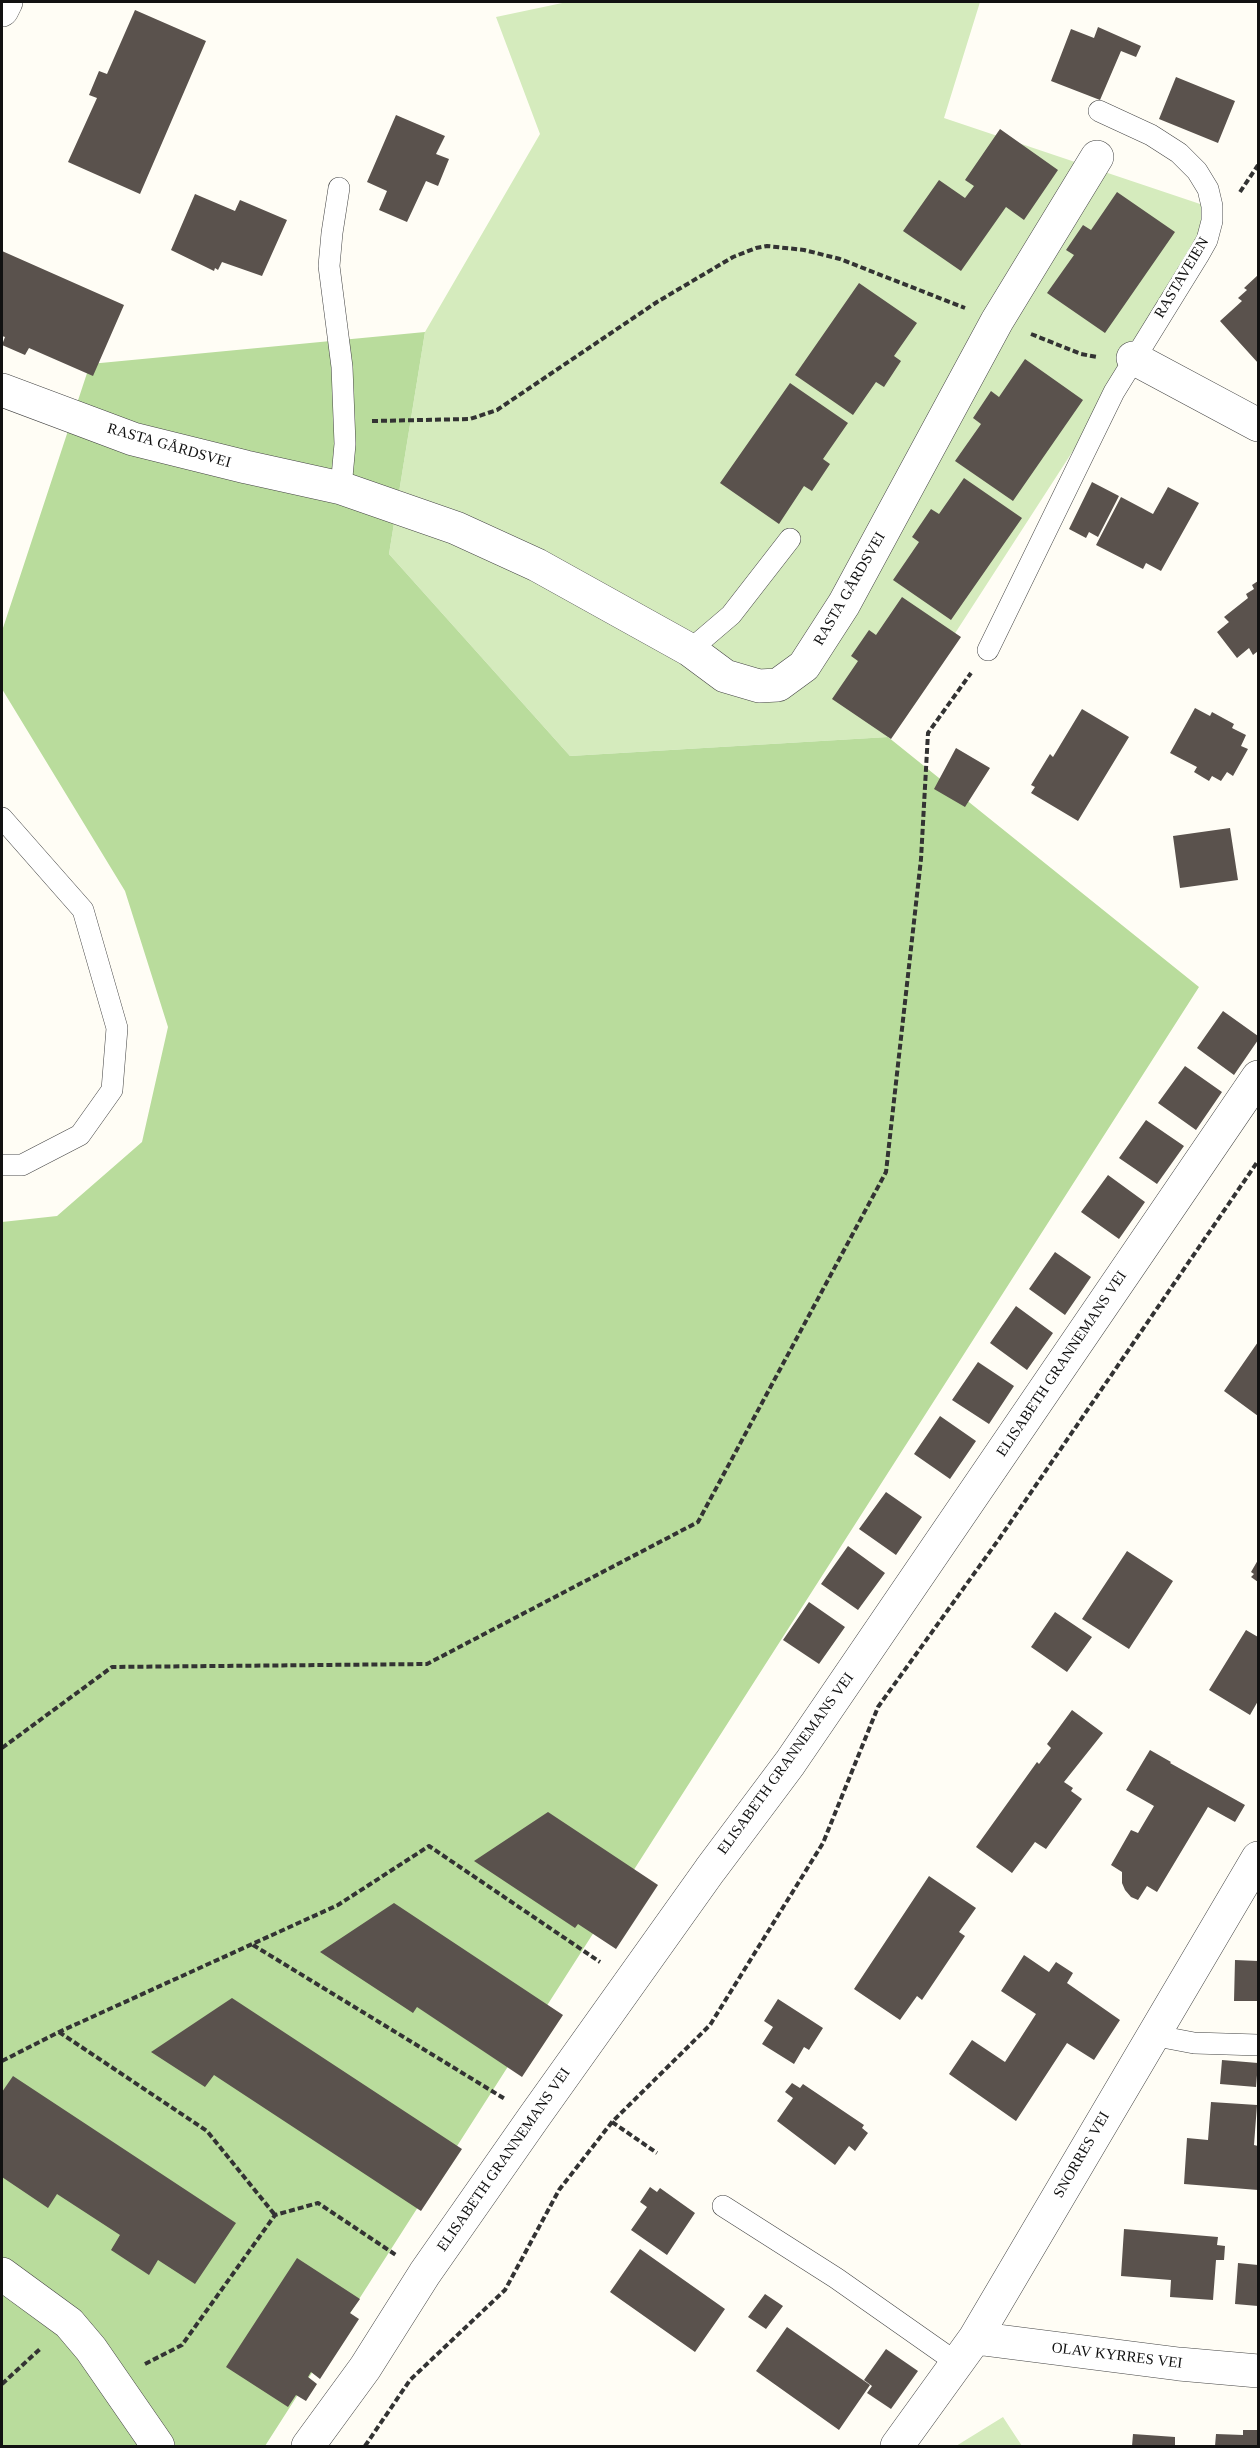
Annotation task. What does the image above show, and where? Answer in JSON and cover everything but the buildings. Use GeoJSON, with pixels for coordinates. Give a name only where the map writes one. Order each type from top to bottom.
{"type":"FeatureCollection","features":[{"type":"Feature","properties":{"kind":"street"},"geometry":{"type":"LineString","coordinates":[[2,10],[6,2]]}},
{"type":"Feature","properties":{"kind":"street","name":"RASTA GÅRDSVEI"},"geometry":{"type":"LineString","coordinates":[[2,390],[133,439],[341,488],[456,528],[527,560],[690,650],[725,676],[759,686],[778,685],[804,666],[844,604],[997,321],[1097,157]]}},
{"type":"Feature","properties":{"kind":"street"},"geometry":{"type":"LineString","coordinates":[[1133,358],[1258,425]]}},
{"type":"Feature","properties":{"kind":"street","name":"ELISABETH GRANNEMANS VEI"},"geometry":{"type":"LineString","coordinates":[[308,2446],[365,2368],[425,2273],[629,1982],[790,1763],[1258,1077]]}},
{"type":"Feature","properties":{"kind":"street","name":"SNORRES VEI"},"geometry":{"type":"LineString","coordinates":[[897,2446],[966,2350],[1258,1858]]}},
{"type":"Feature","properties":{"kind":"street"},"geometry":{"type":"LineString","coordinates":[[2,2274],[69,2323],[91,2349],[158,2446]]}},
{"type":"Feature","properties":{"kind":"street","name":"OLAV KYRRES VEI"},"geometry":{"type":"LineString","coordinates":[[966,2350],[1258,2371]]}},
{"type":"Feature","properties":{"kind":"lane","name":"RASTAVEIEN"},"geometry":{"type":"LineString","coordinates":[[988,650],[1114,392],[1207,240],[1212,221],[1212,206],[1208,189],[1197,171],[1179,153],[1151,135],[1099,111]]}},
{"type":"Feature","properties":{"kind":"lane"},"geometry":{"type":"LineString","coordinates":[[339,188],[329,266],[342,367],[345,421],[341,488]]}},
{"type":"Feature","properties":{"kind":"lane"},"geometry":{"type":"LineString","coordinates":[[690,650],[731,615],[790,539]]}},
{"type":"Feature","properties":{"kind":"lane"},"geometry":{"type":"LineString","coordinates":[[2,818],[83,910],[117,1028],[112,1090],[80,1135],[22,1165],[2,1165]]}},
{"type":"Feature","properties":{"kind":"lane"},"geometry":{"type":"LineString","coordinates":[[1152,2036],[1194,2043],[1258,2045]]}},
{"type":"Feature","properties":{"kind":"lane"},"geometry":{"type":"LineString","coordinates":[[723,2206],[836,2278],[966,2350]]}},
{"type":"Feature","properties":{"kind":"path"},"geometry":{"type":"LineString","coordinates":[[345,421],[470,419],[497,410],[657,302],[733,257],[768,246],[804,250],[840,259],[1082,354],[1112,360],[1133,358]]}},
{"type":"Feature","properties":{"kind":"path"},"geometry":{"type":"LineString","coordinates":[[2,1748],[112,1667],[427,1664],[698,1522],[886,1172],[921,859],[928,733],[988,650]]}},
{"type":"Feature","properties":{"kind":"path"},"geometry":{"type":"LineString","coordinates":[[364,2446],[410,2380],[505,2290],[559,2190],[612,2122],[710,2025],[823,1843],[878,1707],[999,1539],[1258,1161]]}},
{"type":"Feature","properties":{"kind":"path"},"geometry":{"type":"LineString","coordinates":[[2,2061],[59,2032],[338,1905],[429,1846],[629,1982]]}},
{"type":"Feature","properties":{"kind":"path"},"geometry":{"type":"LineString","coordinates":[[252,1944],[534,2117]]}},
{"type":"Feature","properties":{"kind":"path"},"geometry":{"type":"LineString","coordinates":[[59,2032],[207,2131],[274,2215]]}},
{"type":"Feature","properties":{"kind":"path"},"geometry":{"type":"LineString","coordinates":[[612,2122],[657,2153]]}},
{"type":"Feature","properties":{"kind":"path"},"geometry":{"type":"LineString","coordinates":[[113,2380],[182,2345],[274,2215],[318,2203],[425,2273]]}},
{"type":"Feature","properties":{"kind":"path"},"geometry":{"type":"LineString","coordinates":[[2,2384],[69,2323]]}},
{"type":"Feature","properties":{"kind":"green space"},"geometry":{"type":"Polygon","coordinates":[[[567,2],[980,2],[944,118],[1212,208],[1133,358],[888,737],[570,756],[389,554],[425,332],[540,134],[496,17],[567,2]]]}},
{"type":"Feature","properties":{"kind":"green space"},"geometry":{"type":"Polygon","coordinates":[[[425,332],[389,554],[570,756],[888,737],[1199,987],[265,2446],[2,2446],[2,1222],[57,1216],[142,1142],[168,1027],[125,891],[2,689],[2,631],[90,364],[425,332]]]}},
{"type":"Feature","properties":{"kind":"green space"},"geometry":{"type":"Polygon","coordinates":[[[1003,2417],[1022,2446],[956,2446],[1003,2417]]]}}]}
